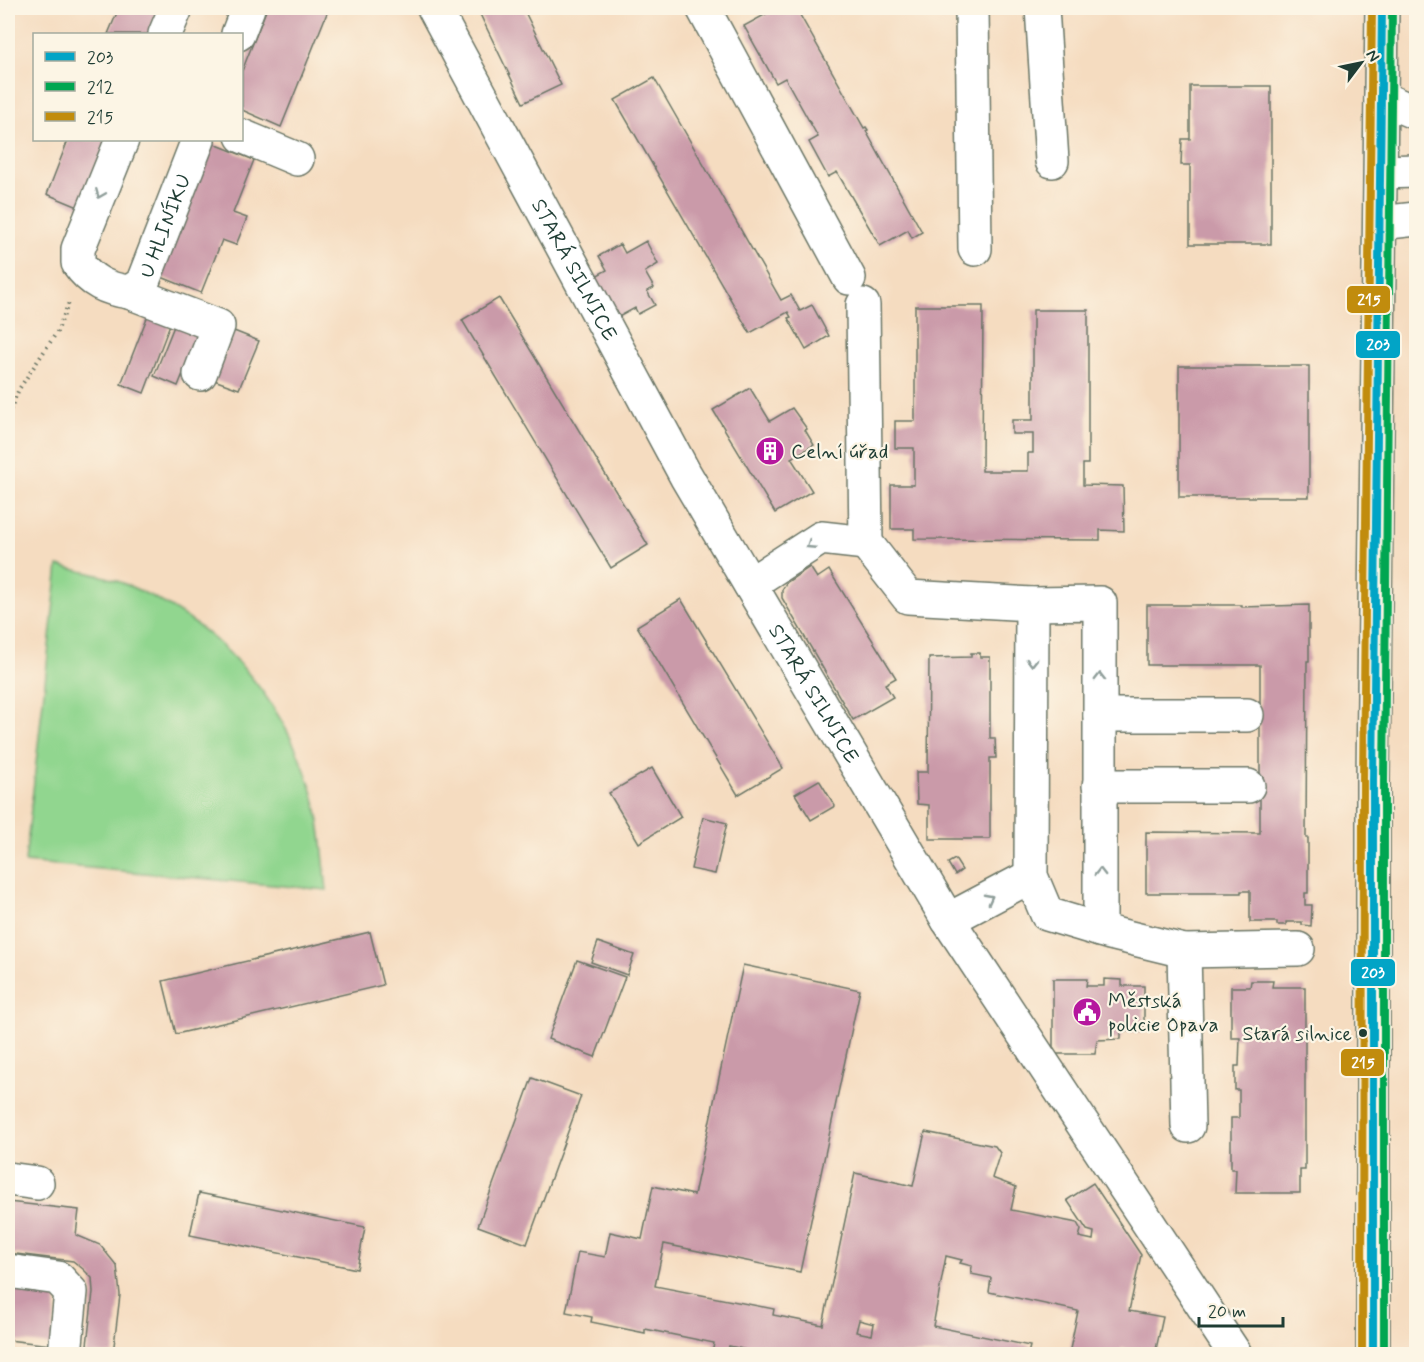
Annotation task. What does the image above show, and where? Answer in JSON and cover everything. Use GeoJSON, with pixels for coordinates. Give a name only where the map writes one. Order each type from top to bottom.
{"type":"FeatureCollection","features":[{"type":"Feature","properties":{"kind":"street"},"geometry":{"type":"LineString","coordinates":[[165,33],[176,8]]}},
{"type":"Feature","properties":{"kind":"street"},"geometry":{"type":"LineString","coordinates":[[238,33],[248,8]]}},
{"type":"Feature","properties":{"kind":"street","name":"STARÁ SILNICE"},"geometry":{"type":"LineString","coordinates":[[434,8],[686,476],[948,920],[1235,1354]]}},
{"type":"Feature","properties":{"kind":"street"},"geometry":{"type":"LineString","coordinates":[[703,8],[856,291],[866,543],[908,597],[1032,604],[1101,603],[1100,930]]}},
{"type":"Feature","properties":{"kind":"street"},"geometry":{"type":"LineString","coordinates":[[972,8],[975,249]]}},
{"type":"Feature","properties":{"kind":"street"},"geometry":{"type":"LineString","coordinates":[[1042,8],[1052,161]]}},
{"type":"Feature","properties":{"kind":"street"},"geometry":{"type":"LineString","coordinates":[[1373,1354],[1373,781],[1382,8]]}},
{"type":"Feature","properties":{"kind":"street"},"geometry":{"type":"LineString","coordinates":[[1381,98],[1416,113]]}},
{"type":"Feature","properties":{"kind":"street"},"geometry":{"type":"LineString","coordinates":[[243,136],[297,159]]}},
{"type":"Feature","properties":{"kind":"street"},"geometry":{"type":"LineString","coordinates":[[83,270],[78,263],[78,249],[122,141]]}},
{"type":"Feature","properties":{"kind":"street","name":"U HLINÍKU"},"geometry":{"type":"LineString","coordinates":[[83,270],[108,289],[129,292],[142,284],[198,141]]}},
{"type":"Feature","properties":{"kind":"street"},"geometry":{"type":"LineString","coordinates":[[1381,172],[1416,171]]}},
{"type":"Feature","properties":{"kind":"street"},"geometry":{"type":"LineString","coordinates":[[1380,223],[1416,219]]}},
{"type":"Feature","properties":{"kind":"street"},"geometry":{"type":"LineString","coordinates":[[129,292],[218,326],[200,374]]}},
{"type":"Feature","properties":{"kind":"street"},"geometry":{"type":"LineString","coordinates":[[750,584],[821,538],[866,543]]}},
{"type":"Feature","properties":{"kind":"street"},"geometry":{"type":"LineString","coordinates":[[1032,604],[1031,876],[1047,914],[1184,951],[1298,950]]}},
{"type":"Feature","properties":{"kind":"street"},"geometry":{"type":"LineString","coordinates":[[1100,715],[1247,715]]}},
{"type":"Feature","properties":{"kind":"street"},"geometry":{"type":"LineString","coordinates":[[1099,786],[1248,786]]}},
{"type":"Feature","properties":{"kind":"street"},"geometry":{"type":"LineString","coordinates":[[948,920],[1031,876]]}},
{"type":"Feature","properties":{"kind":"street"},"geometry":{"type":"LineString","coordinates":[[1184,951],[1188,1126]]}},
{"type":"Feature","properties":{"kind":"street"},"geometry":{"type":"LineString","coordinates":[[8,1272],[58,1278],[71,1292],[65,1354]]}},
{"type":"Feature","properties":{"kind":"path"},"geometry":{"type":"LineString","coordinates":[[8,415],[19,389],[57,332],[83,270]]}},
{"type":"Feature","properties":{"kind":"green space"},"geometry":{"type":"Polygon","coordinates":[[[58,566],[113,579],[155,598],[186,617],[215,640],[241,666],[264,694],[284,725],[300,758],[316,806],[327,890],[25,862],[58,566]]]}},
{"type":"Feature","properties":{"kind":"building"},"geometry":{"type":"Polygon","coordinates":[[[119,8],[159,8],[149,33],[108,33],[119,8]]]}},
{"type":"Feature","properties":{"kind":"building"},"geometry":{"type":"Polygon","coordinates":[[[267,8],[329,8],[281,127],[243,110],[243,68],[267,8]]]}},
{"type":"Feature","properties":{"kind":"building"},"geometry":{"type":"Polygon","coordinates":[[[477,8],[523,8],[561,85],[523,103],[477,8]]]}},
{"type":"Feature","properties":{"kind":"building"},"geometry":{"type":"Polygon","coordinates":[[[777,8],[796,8],[864,128],[868,130],[866,131],[922,232],[912,238],[908,230],[880,246],[837,172],[828,177],[809,142],[818,137],[785,78],[776,83],[744,26],[777,8]]]}},
{"type":"Feature","properties":{"kind":"building"},"geometry":{"type":"Polygon","coordinates":[[[654,78],[781,300],[791,295],[800,311],[812,305],[829,336],[806,350],[788,318],[791,317],[788,312],[750,333],[615,100],[654,78]]]}},
{"type":"Feature","properties":{"kind":"building"},"geometry":{"type":"Polygon","coordinates":[[[1190,86],[1271,86],[1271,244],[1190,244],[1190,165],[1181,165],[1182,139],[1190,139],[1190,86]]]}},
{"type":"Feature","properties":{"kind":"building"},"geometry":{"type":"Polygon","coordinates":[[[68,141],[109,141],[83,209],[47,194],[68,141]]]}},
{"type":"Feature","properties":{"kind":"building"},"geometry":{"type":"Polygon","coordinates":[[[212,143],[254,160],[233,213],[247,218],[236,245],[222,240],[201,293],[159,276],[212,143]]]}},
{"type":"Feature","properties":{"kind":"building"},"geometry":{"type":"Polygon","coordinates":[[[646,241],[658,264],[645,272],[654,288],[647,291],[655,305],[638,314],[635,308],[615,319],[592,278],[607,270],[599,256],[620,244],[625,253],[646,241]]]}},
{"type":"Feature","properties":{"kind":"building"},"geometry":{"type":"Polygon","coordinates":[[[499,298],[648,545],[611,568],[462,320],[499,298]]]}},
{"type":"Feature","properties":{"kind":"building"},"geometry":{"type":"Polygon","coordinates":[[[915,306],[983,306],[982,471],[1028,471],[1028,453],[1033,453],[1033,434],[1012,434],[1012,420],[1033,420],[1033,310],[1088,310],[1088,464],[1083,464],[1083,485],[1123,486],[1124,531],[1100,530],[1100,540],[914,539],[914,529],[891,529],[891,485],[914,485],[914,448],[895,448],[895,421],[915,421],[915,306]]]}},
{"type":"Feature","properties":{"kind":"building"},"geometry":{"type":"Polygon","coordinates":[[[150,310],[172,319],[144,393],[121,384],[150,310]]]}},
{"type":"Feature","properties":{"kind":"building"},"geometry":{"type":"Polygon","coordinates":[[[176,321],[200,331],[178,386],[154,376],[176,321]]]}},
{"type":"Feature","properties":{"kind":"building"},"geometry":{"type":"Polygon","coordinates":[[[234,331],[259,341],[239,389],[214,380],[234,331]]]}},
{"type":"Feature","properties":{"kind":"building"},"geometry":{"type":"Polygon","coordinates":[[[1179,366],[1309,366],[1309,497],[1179,497],[1179,366]]]}},
{"type":"Feature","properties":{"kind":"building","name":"Celní úřad"},"geometry":{"type":"Polygon","coordinates":[[[750,388],[770,421],[792,408],[807,429],[805,430],[814,445],[791,458],[812,491],[775,513],[713,410],[750,388]]]}},
{"type":"Feature","properties":{"kind":"building"},"geometry":{"type":"Polygon","coordinates":[[[810,567],[817,578],[829,570],[896,678],[885,684],[893,697],[853,720],[782,598],[782,590],[786,583],[810,567]]]}},
{"type":"Feature","properties":{"kind":"building"},"geometry":{"type":"Polygon","coordinates":[[[681,599],[783,768],[738,795],[637,626],[681,599]]]}},
{"type":"Feature","properties":{"kind":"building"},"geometry":{"type":"Polygon","coordinates":[[[1147,605],[1242,605],[1242,607],[1309,605],[1306,838],[1308,838],[1308,893],[1305,893],[1305,905],[1312,905],[1311,926],[1302,925],[1302,922],[1286,922],[1286,925],[1277,925],[1277,922],[1250,922],[1250,891],[1241,891],[1241,893],[1146,893],[1146,832],[1260,833],[1260,665],[1147,665],[1147,605]]]}},
{"type":"Feature","properties":{"kind":"building"},"geometry":{"type":"Polygon","coordinates":[[[971,653],[980,653],[980,657],[990,657],[990,738],[995,738],[996,758],[990,758],[990,839],[929,839],[929,805],[917,804],[916,772],[928,772],[929,658],[971,657],[971,653]]]}},
{"type":"Feature","properties":{"kind":"building"},"geometry":{"type":"Polygon","coordinates":[[[652,768],[681,817],[639,843],[609,793],[652,768]]]}},
{"type":"Feature","properties":{"kind":"building"},"geometry":{"type":"Polygon","coordinates":[[[819,780],[835,806],[811,820],[795,794],[819,780]]]}},
{"type":"Feature","properties":{"kind":"building"},"geometry":{"type":"Polygon","coordinates":[[[703,817],[727,823],[715,874],[691,869],[703,817]]]}},
{"type":"Feature","properties":{"kind":"building"},"geometry":{"type":"Polygon","coordinates":[[[955,859],[962,870],[955,875],[948,863],[955,859]]]}},
{"type":"Feature","properties":{"kind":"building"},"geometry":{"type":"Polygon","coordinates":[[[370,932],[383,985],[176,1034],[163,981],[370,932]]]}},
{"type":"Feature","properties":{"kind":"building"},"geometry":{"type":"Polygon","coordinates":[[[598,942],[634,955],[627,975],[591,962],[598,942]]]}},
{"type":"Feature","properties":{"kind":"building"},"geometry":{"type":"Polygon","coordinates":[[[577,960],[625,977],[595,1057],[548,1039],[577,960]]]}},
{"type":"Feature","properties":{"kind":"building"},"geometry":{"type":"Polygon","coordinates":[[[743,965],[860,990],[800,1272],[664,1244],[655,1286],[774,1309],[773,1315],[823,1325],[855,1173],[913,1186],[925,1132],[995,1146],[1000,1153],[992,1178],[1016,1187],[1011,1210],[1077,1223],[1081,1230],[1079,1237],[1093,1240],[1094,1232],[1087,1230],[1067,1200],[1093,1183],[1141,1255],[1129,1311],[1163,1317],[1155,1354],[1122,1348],[1120,1354],[1069,1354],[1078,1311],[989,1292],[991,1278],[971,1274],[972,1266],[960,1263],[962,1260],[946,1256],[933,1326],[1030,1346],[1028,1354],[764,1354],[729,1346],[727,1354],[712,1354],[714,1343],[645,1329],[645,1333],[591,1322],[592,1317],[566,1312],[578,1252],[605,1257],[610,1232],[642,1239],[653,1186],[694,1195],[743,965]],[[859,1320],[856,1332],[872,1335],[874,1324],[859,1320]]]}},
{"type":"Feature","properties":{"kind":"building"},"geometry":{"type":"Polygon","coordinates":[[[1053,979],[1087,979],[1086,986],[1104,986],[1104,979],[1122,980],[1122,986],[1144,986],[1144,1032],[1121,1031],[1121,1039],[1097,1040],[1095,1054],[1053,1054],[1053,979]]]}},
{"type":"Feature","properties":{"kind":"building"},"geometry":{"type":"Polygon","coordinates":[[[1251,981],[1273,981],[1272,987],[1305,987],[1305,1170],[1300,1170],[1300,1193],[1235,1193],[1236,1169],[1231,1169],[1231,1118],[1239,1118],[1239,1090],[1235,1090],[1235,1066],[1239,1066],[1240,1038],[1231,1038],[1231,987],[1250,987],[1251,981]]]}},
{"type":"Feature","properties":{"kind":"building"},"geometry":{"type":"Polygon","coordinates":[[[532,1078],[581,1096],[527,1244],[478,1226],[532,1078]]]}},
{"type":"Feature","properties":{"kind":"building"},"geometry":{"type":"Polygon","coordinates":[[[199,1193],[365,1227],[357,1269],[190,1235],[199,1193]]]}},
{"type":"Feature","properties":{"kind":"building"},"geometry":{"type":"Polygon","coordinates":[[[8,1202],[79,1210],[76,1235],[100,1245],[117,1266],[120,1295],[113,1354],[86,1354],[93,1292],[92,1278],[83,1269],[73,1261],[8,1253],[8,1202]]]}},
{"type":"Feature","properties":{"kind":"building"},"geometry":{"type":"Polygon","coordinates":[[[8,1288],[57,1294],[51,1345],[8,1340],[8,1288]]]}},
{"type":"Feature","properties":{"kind":"transit line","name":"215"},"geometry":{"type":"LineString","coordinates":[[1362,1354],[1363,781],[1372,8]]}},
{"type":"Feature","properties":{"kind":"transit line","name":"203"},"geometry":{"type":"LineString","coordinates":[[1373,1354],[1373,781],[1382,8]]}},
{"type":"Feature","properties":{"kind":"transit line","name":"212"},"geometry":{"type":"LineString","coordinates":[[1384,1354],[1384,781],[1392,8]]}},
{"type":"Feature","properties":{"kind":"place","name":"Celní úřad"},"geometry":{"type":"Point","coordinates":[770,451]}},
{"type":"Feature","properties":{"kind":"place","name":"Městská policie Opava"},"geometry":{"type":"Point","coordinates":[1087,1012]}},
{"type":"Feature","properties":{"kind":"place","name":"Stará silnice"},"geometry":{"type":"Point","coordinates":[1363,1033]}}]}
